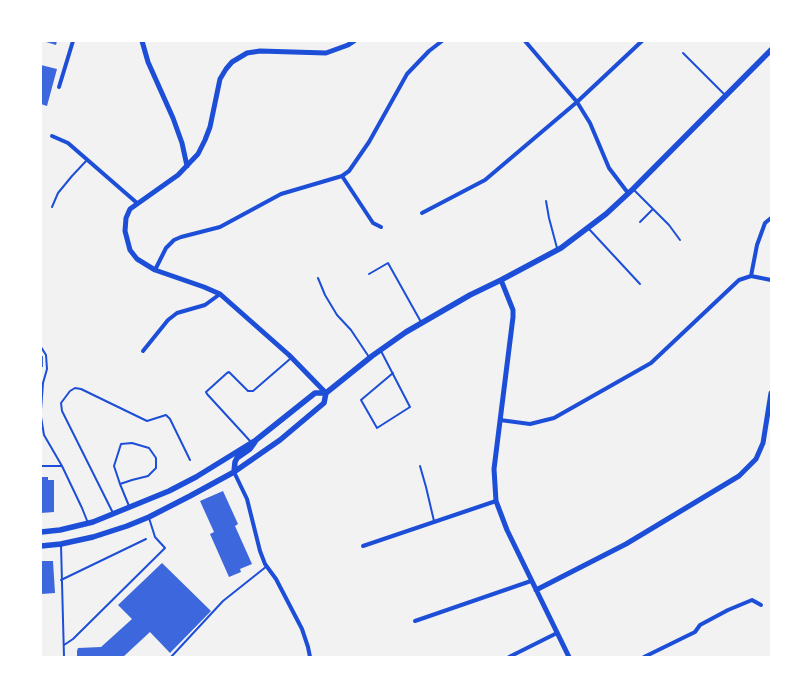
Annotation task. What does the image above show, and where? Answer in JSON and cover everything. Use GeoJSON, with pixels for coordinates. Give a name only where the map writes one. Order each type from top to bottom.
{"type":"FeatureCollection","features":[{"type":"Feature","properties":{"kind":"main road"},"geometry":{"type":"LineString","coordinates":[[41,532],[60,530],[88,524],[169,491],[196,477],[254,441],[315,393],[326,393],[406,332],[470,295],[557,251],[606,214],[631,191],[771,50]]}},
{"type":"Feature","properties":{"kind":"main road"},"geometry":{"type":"LineString","coordinates":[[41,546],[61,544],[93,537],[127,526],[149,517],[234,472],[280,440],[324,403],[326,393]]}},
{"type":"Feature","properties":{"kind":"main road"},"geometry":{"type":"LineString","coordinates":[[234,472],[237,458],[250,449],[254,441]]}},
{"type":"Feature","properties":{"kind":"street"},"geometry":{"type":"LineString","coordinates":[[59,88],[73,41]]}},
{"type":"Feature","properties":{"kind":"street"},"geometry":{"type":"LineString","coordinates":[[142,41],[148,62],[173,118],[182,143],[187,166]]}},
{"type":"Feature","properties":{"kind":"street"},"geometry":{"type":"LineString","coordinates":[[326,393],[291,358],[220,294],[155,270],[137,259],[130,250],[125,231],[126,218],[130,209],[178,175],[198,154],[206,140],[210,127],[220,78],[232,62],[247,53],[260,51],[326,52],[348,45],[354,41]]}},
{"type":"Feature","properties":{"kind":"street"},"geometry":{"type":"LineString","coordinates":[[155,270],[166,248],[174,240],[220,227],[281,194],[342,176],[349,171],[369,142],[407,74],[429,51],[442,41]]}},
{"type":"Feature","properties":{"kind":"street"},"geometry":{"type":"LineString","coordinates":[[525,41],[577,102],[590,123],[609,168],[631,191]]}},
{"type":"Feature","properties":{"kind":"street"},"geometry":{"type":"LineString","coordinates":[[422,213],[485,180],[577,102],[642,41]]}},
{"type":"Feature","properties":{"kind":"street"},"geometry":{"type":"LineString","coordinates":[[52,136],[68,144],[137,203]]}},
{"type":"Feature","properties":{"kind":"street"},"geometry":{"type":"LineString","coordinates":[[342,176],[373,223],[381,227]]}},
{"type":"Feature","properties":{"kind":"street"},"geometry":{"type":"LineString","coordinates":[[751,276],[757,245],[765,224],[771,218]]}},
{"type":"Feature","properties":{"kind":"street"},"geometry":{"type":"LineString","coordinates":[[500,420],[530,424],[554,418],[651,363],[738,280],[751,276],[771,280]]}},
{"type":"Feature","properties":{"kind":"street"},"geometry":{"type":"LineString","coordinates":[[501,280],[513,310],[513,317],[494,469],[496,501],[507,530],[569,657]]}},
{"type":"Feature","properties":{"kind":"street"},"geometry":{"type":"LineString","coordinates":[[143,351],[168,320],[177,313],[205,306],[220,294]]}},
{"type":"Feature","properties":{"kind":"street"},"geometry":{"type":"LineString","coordinates":[[536,590],[626,544],[739,476],[756,459],[763,443],[771,393]]}},
{"type":"Feature","properties":{"kind":"street"},"geometry":{"type":"LineString","coordinates":[[234,472],[247,499],[260,551],[302,629],[310,657]]}},
{"type":"Feature","properties":{"kind":"street"},"geometry":{"type":"LineString","coordinates":[[363,546],[496,501]]}},
{"type":"Feature","properties":{"kind":"street"},"geometry":{"type":"LineString","coordinates":[[415,621],[531,581]]}},
{"type":"Feature","properties":{"kind":"street"},"geometry":{"type":"LineString","coordinates":[[644,657],[695,632],[700,625],[728,610],[752,600],[761,605]]}},
{"type":"Feature","properties":{"kind":"street"},"geometry":{"type":"LineString","coordinates":[[509,657],[557,633]]}},
{"type":"Feature","properties":{"kind":"lane"},"geometry":{"type":"LineString","coordinates":[[683,53],[726,96]]}},
{"type":"Feature","properties":{"kind":"lane"},"geometry":{"type":"LineString","coordinates":[[52,207],[58,193],[87,160]]}},
{"type":"Feature","properties":{"kind":"lane"},"geometry":{"type":"LineString","coordinates":[[631,191],[653,208],[675,232],[680,240]]}},
{"type":"Feature","properties":{"kind":"lane"},"geometry":{"type":"LineString","coordinates":[[546,201],[557,251]]}},
{"type":"Feature","properties":{"kind":"lane"},"geometry":{"type":"LineString","coordinates":[[640,222],[653,208]]}},
{"type":"Feature","properties":{"kind":"lane"},"geometry":{"type":"LineString","coordinates":[[588,228],[640,284]]}},
{"type":"Feature","properties":{"kind":"lane"},"geometry":{"type":"LineString","coordinates":[[368,274],[388,264],[422,323]]}},
{"type":"Feature","properties":{"kind":"lane"},"geometry":{"type":"LineString","coordinates":[[318,278],[325,295],[337,315],[351,330],[370,358]]}},
{"type":"Feature","properties":{"kind":"lane"},"geometry":{"type":"LineString","coordinates":[[41,347],[46,355],[47,369],[43,383],[41,410]]}},
{"type":"Feature","properties":{"kind":"lane"},"geometry":{"type":"LineString","coordinates":[[381,350],[410,407],[377,428],[361,400],[393,374]]}},
{"type":"Feature","properties":{"kind":"lane"},"geometry":{"type":"LineString","coordinates":[[254,441],[206,394],[206,392],[229,372],[248,391],[253,391],[291,358]]}},
{"type":"Feature","properties":{"kind":"lane"},"geometry":{"type":"LineString","coordinates":[[114,514],[62,411],[61,403],[70,391],[75,388],[81,389],[147,420],[166,415],[170,419],[190,460]]}},
{"type":"Feature","properties":{"kind":"lane"},"geometry":{"type":"LineString","coordinates":[[41,417],[44,435],[62,466],[88,524]]}},
{"type":"Feature","properties":{"kind":"lane"},"geometry":{"type":"LineString","coordinates":[[120,484],[148,476],[156,468],[156,458],[149,448],[132,443],[122,444],[114,466],[120,484],[130,507]]}},
{"type":"Feature","properties":{"kind":"lane"},"geometry":{"type":"LineString","coordinates":[[41,466],[62,466]]}},
{"type":"Feature","properties":{"kind":"lane"},"geometry":{"type":"LineString","coordinates":[[420,466],[434,522]]}},
{"type":"Feature","properties":{"kind":"lane"},"geometry":{"type":"LineString","coordinates":[[64,644],[74,639],[165,548],[155,537],[149,517]]}},
{"type":"Feature","properties":{"kind":"lane"},"geometry":{"type":"LineString","coordinates":[[61,580],[146,539]]}},
{"type":"Feature","properties":{"kind":"lane"},"geometry":{"type":"LineString","coordinates":[[61,544],[64,657]]}},
{"type":"Feature","properties":{"kind":"lane"},"geometry":{"type":"LineString","coordinates":[[171,657],[223,601],[267,566]]}},
{"type":"Feature","properties":{"kind":"building"},"geometry":{"type":"Polygon","coordinates":[[[57,41],[56,45],[46,42],[57,41]]]}},
{"type":"Feature","properties":{"kind":"building"},"geometry":{"type":"Polygon","coordinates":[[[41,65],[57,69],[47,106],[41,104],[41,65]]]}},
{"type":"Feature","properties":{"kind":"building"},"geometry":{"type":"Polygon","coordinates":[[[41,356],[43,356],[43,367],[41,367],[41,356]]]}},
{"type":"Feature","properties":{"kind":"building"},"geometry":{"type":"Polygon","coordinates":[[[41,477],[48,477],[48,480],[54,480],[54,512],[41,513],[41,477]]]}},
{"type":"Feature","properties":{"kind":"building"},"geometry":{"type":"Polygon","coordinates":[[[223,491],[238,524],[235,526],[252,564],[240,569],[241,572],[229,577],[210,534],[214,532],[200,501],[223,491]]]}},
{"type":"Feature","properties":{"kind":"building"},"geometry":{"type":"Polygon","coordinates":[[[41,561],[53,561],[55,593],[41,594],[41,561]]]}},
{"type":"Feature","properties":{"kind":"building"},"geometry":{"type":"Polygon","coordinates":[[[162,563],[211,611],[170,653],[150,632],[123,657],[77,657],[78,648],[101,647],[132,619],[118,605],[162,563]]]}}]}
